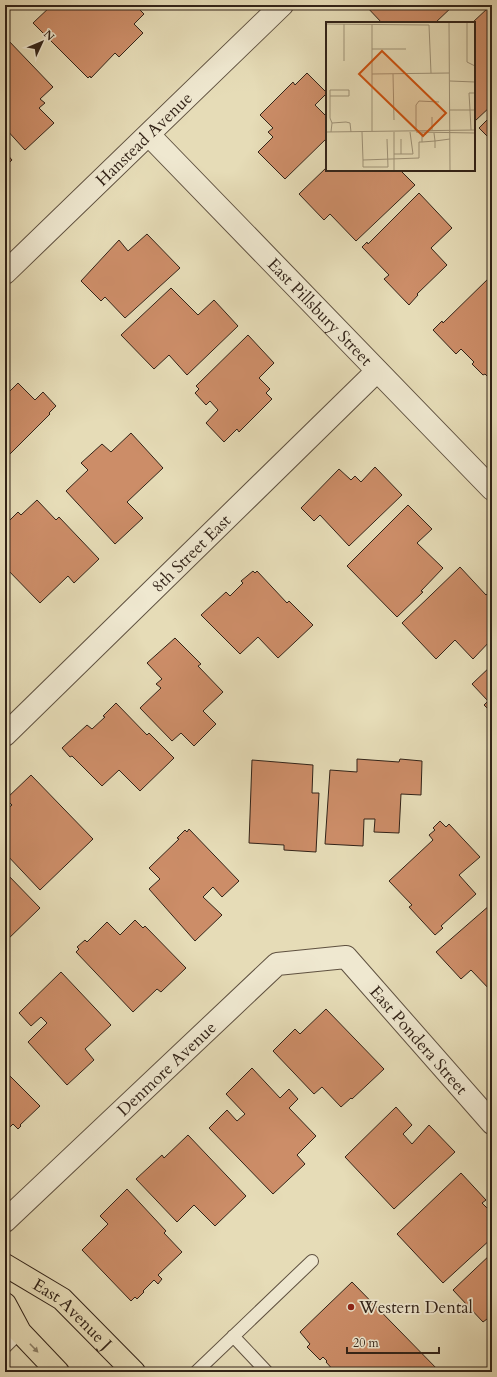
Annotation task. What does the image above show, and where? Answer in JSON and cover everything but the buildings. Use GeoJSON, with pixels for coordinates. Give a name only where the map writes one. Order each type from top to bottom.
{"type":"FeatureCollection","features":[{"type":"Feature","properties":{"kind":"main road","name":"East Avenue J"},"geometry":{"type":"LineString","coordinates":[[5,1265],[62,1299],[134,1372]]}},
{"type":"Feature","properties":{"kind":"main road","name":"East Avenue J"},"geometry":{"type":"LineString","coordinates":[[5,1304],[12,1340],[58,1372]]}},
{"type":"Feature","properties":{"kind":"street","name":"Hanstead Avenue"},"geometry":{"type":"LineString","coordinates":[[5,273],[282,5]]}},
{"type":"Feature","properties":{"kind":"street","name":"East Pillsbury Street"},"geometry":{"type":"LineString","coordinates":[[148,135],[492,489]]}},
{"type":"Feature","properties":{"kind":"street","name":"8th Street East"},"geometry":{"type":"LineString","coordinates":[[5,735],[377,371]]}},
{"type":"Feature","properties":{"kind":"street","name":"East Pondera Street"},"geometry":{"type":"LineString","coordinates":[[346,957],[492,1123]]}},
{"type":"Feature","properties":{"kind":"street","name":"Denmore Avenue"},"geometry":{"type":"LineString","coordinates":[[5,1221],[277,964],[346,957]]}},
{"type":"Feature","properties":{"kind":"lane"},"geometry":{"type":"LineString","coordinates":[[196,1372],[312,1261]]}},
{"type":"Feature","properties":{"kind":"lane"},"geometry":{"type":"LineString","coordinates":[[232,1336],[268,1372]]}},
{"type":"Feature","properties":{"kind":"place","name":"Western Dental"},"geometry":{"type":"Point","coordinates":[351,1307]}}]}
